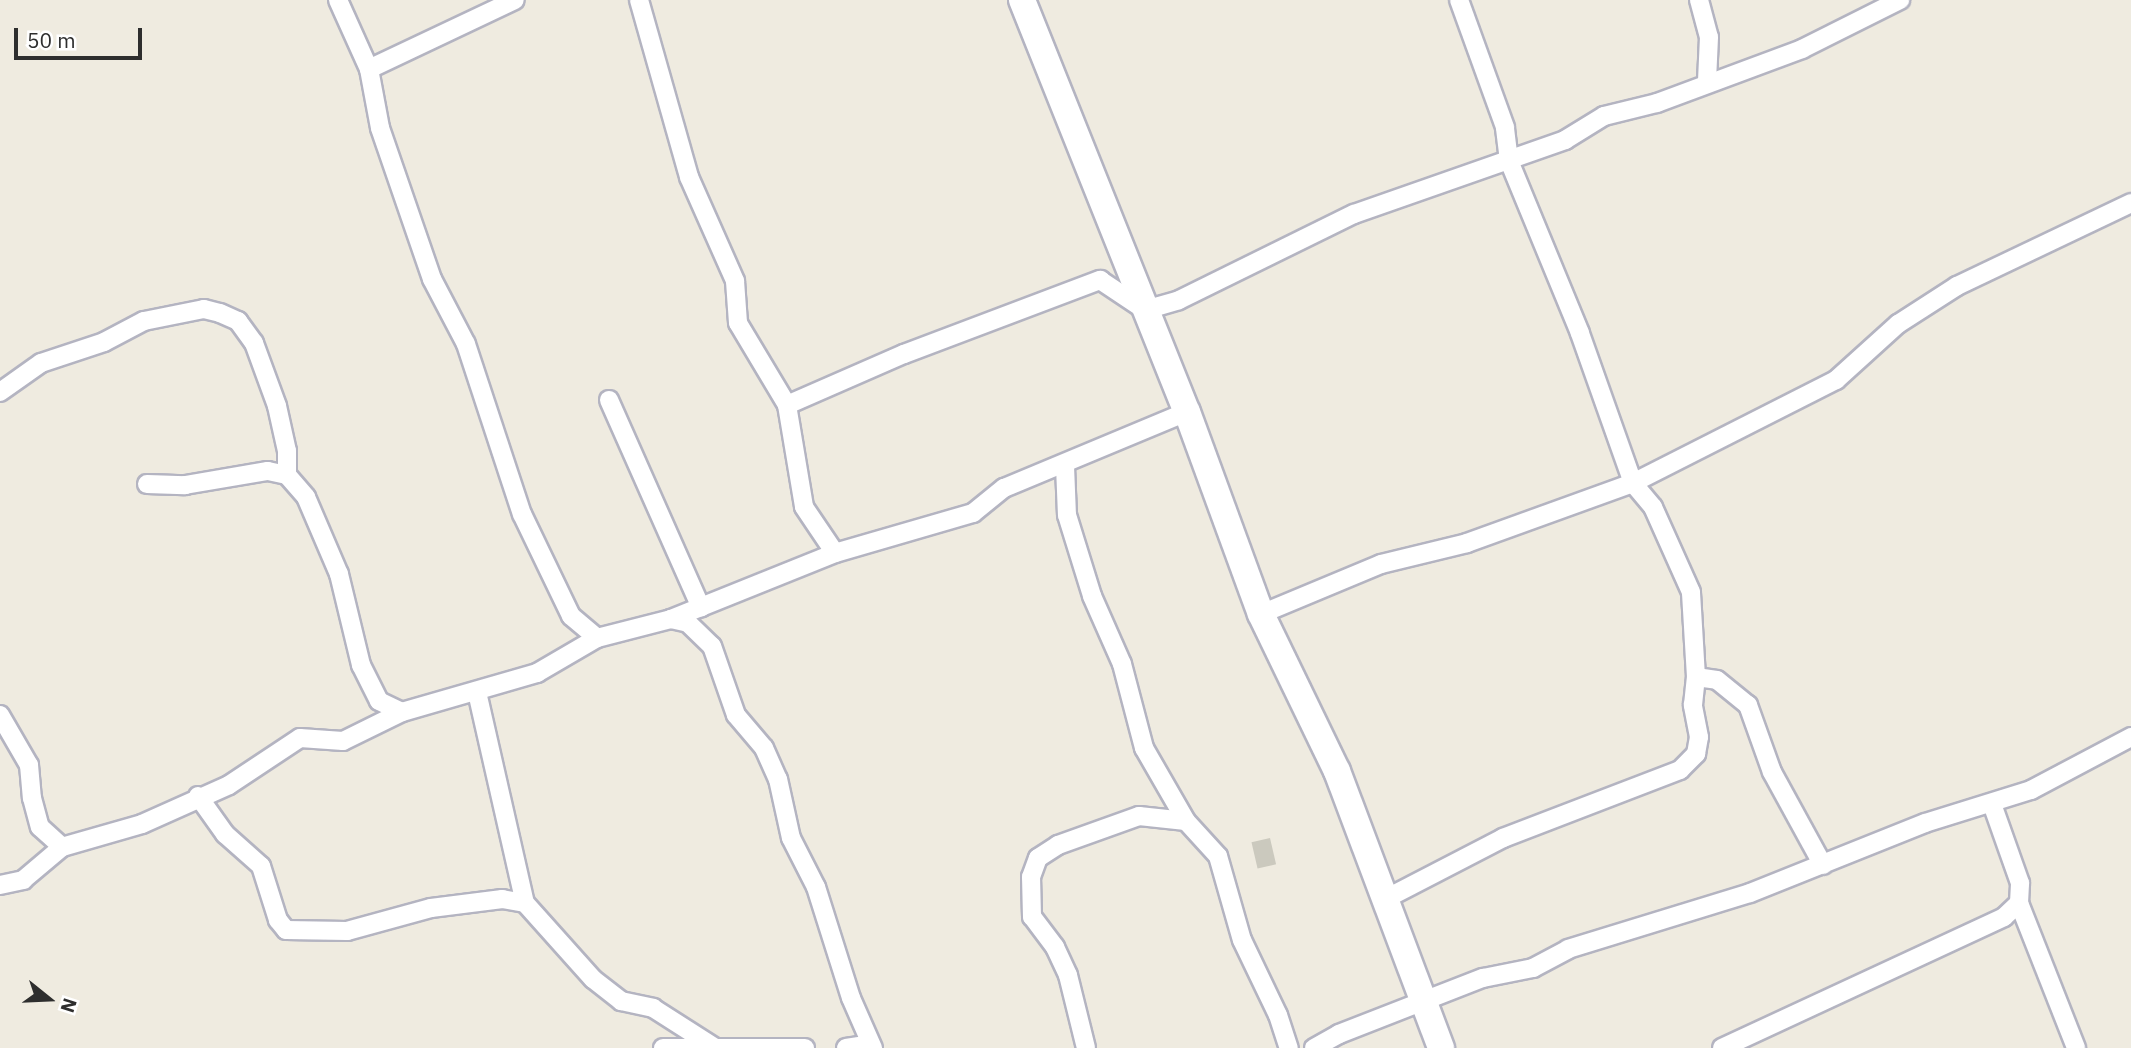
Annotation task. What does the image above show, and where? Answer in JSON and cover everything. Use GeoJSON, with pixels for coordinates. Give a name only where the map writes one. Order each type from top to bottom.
{"type":"FeatureCollection","features":[{"type":"Feature","properties":{"kind":"street"},"geometry":{"type":"LineString","coordinates":[[338,0],[369,69],[384,140],[432,279],[466,344],[522,514],[571,616],[597,638]]}},
{"type":"Feature","properties":{"kind":"street"},"geometry":{"type":"LineString","coordinates":[[369,69],[515,0]]}},
{"type":"Feature","properties":{"kind":"street"},"geometry":{"type":"LineString","coordinates":[[639,0],[689,177],[735,281],[738,323],[787,405],[804,507],[835,553]]}},
{"type":"Feature","properties":{"kind":"street"},"geometry":{"type":"LineString","coordinates":[[1022,0],[1187,412],[1261,614],[1337,771],[1426,1000],[1441,1048]]}},
{"type":"Feature","properties":{"kind":"street"},"geometry":{"type":"LineString","coordinates":[[1387,898],[1503,838],[1680,770],[1696,754],[1699,737],[1693,705],[1696,677],[1691,592],[1653,507],[1633,483],[1580,333],[1508,161],[1505,127],[1458,0]]}},
{"type":"Feature","properties":{"kind":"street"},"geometry":{"type":"LineString","coordinates":[[1699,0],[1709,37],[1707,80]]}},
{"type":"Feature","properties":{"kind":"street"},"geometry":{"type":"LineString","coordinates":[[787,405],[873,371],[904,354],[1100,281],[1145,310],[1179,300],[1354,214],[1565,140],[1604,117],[1657,103],[1707,80],[1802,49],[1898,0]]}},
{"type":"Feature","properties":{"kind":"street"},"geometry":{"type":"LineString","coordinates":[[1261,614],[1381,564],[1466,543],[1633,483],[1836,380],[1898,324],[1957,286],[2131,203]]}},
{"type":"Feature","properties":{"kind":"street"},"geometry":{"type":"LineString","coordinates":[[0,392],[41,363],[104,342],[144,321],[204,309],[220,313],[238,321],[254,343],[277,405],[287,451],[287,475]]}},
{"type":"Feature","properties":{"kind":"street"},"geometry":{"type":"LineString","coordinates":[[609,400],[701,608]]}},
{"type":"Feature","properties":{"kind":"street"},"geometry":{"type":"LineString","coordinates":[[0,885],[23,880],[62,847],[142,824],[198,796],[229,785],[300,738],[343,741],[402,712],[537,673],[597,638],[671,619],[835,553],[973,513],[1004,488],[1065,466],[1187,412]]}},
{"type":"Feature","properties":{"kind":"street"},"geometry":{"type":"LineString","coordinates":[[1065,466],[1067,515],[1092,596],[1122,664],[1144,748],[1186,821],[1218,856],[1241,940],[1278,1015],[1289,1048]]}},
{"type":"Feature","properties":{"kind":"street"},"geometry":{"type":"LineString","coordinates":[[147,484],[185,485],[268,471],[287,475],[306,497],[339,574],[361,665],[379,701],[402,712]]}},
{"type":"Feature","properties":{"kind":"street"},"geometry":{"type":"LineString","coordinates":[[671,619],[688,623],[712,646],[736,715],[764,748],[778,779],[791,838],[816,887],[872,1046],[846,1048]]}},
{"type":"Feature","properties":{"kind":"street"},"geometry":{"type":"LineString","coordinates":[[1696,677],[1717,680],[1748,705],[1772,772],[1823,865]]}},
{"type":"Feature","properties":{"kind":"street"},"geometry":{"type":"LineString","coordinates":[[477,692],[525,903],[593,979],[621,1001],[653,1008],[714,1047]]}},
{"type":"Feature","properties":{"kind":"street"},"geometry":{"type":"LineString","coordinates":[[0,715],[29,765],[32,798],[40,827],[62,847]]}},
{"type":"Feature","properties":{"kind":"street"},"geometry":{"type":"LineString","coordinates":[[1314,1048],[1339,1034],[1483,978],[1534,968],[1579,946],[1750,893],[1925,823],[2031,790],[2131,737]]}},
{"type":"Feature","properties":{"kind":"street"},"geometry":{"type":"LineString","coordinates":[[198,796],[225,834],[261,866],[278,920],[286,930],[347,931],[431,908],[502,899],[525,903]]}},
{"type":"Feature","properties":{"kind":"street"},"geometry":{"type":"LineString","coordinates":[[1992,804],[2020,883],[2019,903],[2076,1048]]}},
{"type":"Feature","properties":{"kind":"street"},"geometry":{"type":"LineString","coordinates":[[1086,1048],[1068,975],[1055,947],[1032,917],[1031,877],[1038,858],[1058,845],[1139,816],[1186,821]]}},
{"type":"Feature","properties":{"kind":"street"},"geometry":{"type":"LineString","coordinates":[[1722,1048],[1992,923],[2019,903]]}},
{"type":"Feature","properties":{"kind":"street"},"geometry":{"type":"LineString","coordinates":[[663,1048],[805,1048]]}},
{"type":"Feature","properties":{"kind":"building"},"geometry":{"type":"Polygon","coordinates":[[[1270,838],[1276,864],[1258,869],[1251,842],[1270,838]]]}}]}
